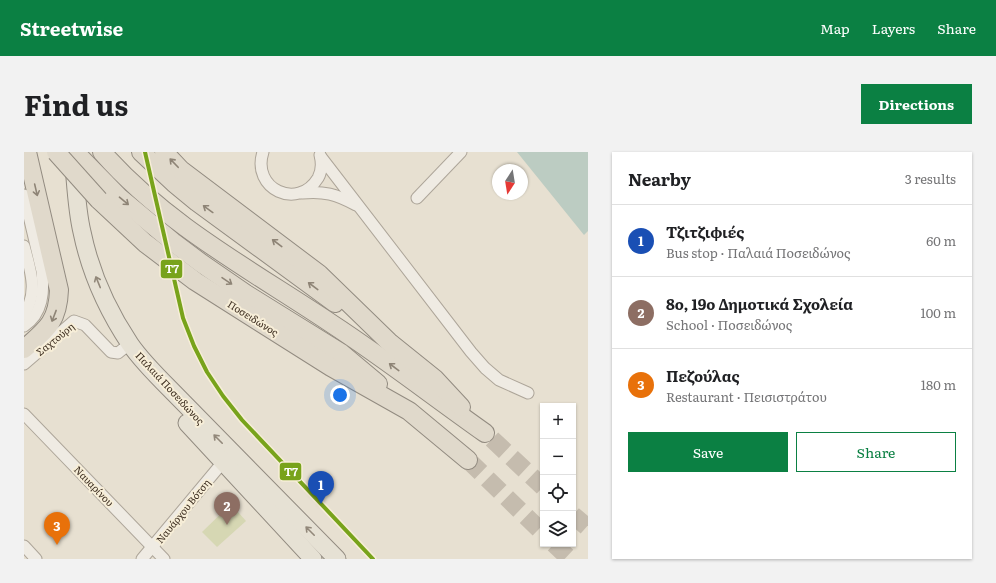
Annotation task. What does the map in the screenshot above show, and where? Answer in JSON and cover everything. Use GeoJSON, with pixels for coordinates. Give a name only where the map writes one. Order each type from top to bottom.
{"type":"FeatureCollection","features":[{"type":"Feature","properties":{"kind":"highway"},"geometry":{"type":"LineString","coordinates":[[24,349],[46,330],[52,322],[58,305],[59,290],[27,152]]}},
{"type":"Feature","properties":{"kind":"highway","name":"Ποσειδώνος"},"geometry":{"type":"LineString","coordinates":[[56,152],[99,200],[145,243],[195,281],[331,367],[409,411],[468,460]]}},
{"type":"Feature","properties":{"kind":"highway"},"geometry":{"type":"LineString","coordinates":[[74,152],[120,198],[173,242],[246,294],[341,353],[409,411]]}},
{"type":"Feature","properties":{"kind":"highway"},"geometry":{"type":"LineString","coordinates":[[102,152],[163,210],[189,230],[332,324],[488,436],[435,379],[389,342],[197,202],[141,152]]}},
{"type":"Feature","properties":{"kind":"highway"},"geometry":{"type":"LineString","coordinates":[[164,152],[181,170],[319,274],[389,342]]}},
{"type":"Feature","properties":{"kind":"main road","name":"Παλαιά Ποσειδώνος"},"geometry":{"type":"LineString","coordinates":[[62,152],[68,216],[77,259],[86,285],[96,307],[109,329],[137,367],[223,462]]}},
{"type":"Feature","properties":{"kind":"main road","name":"Παλαιά Ποσειδώνος"},"geometry":{"type":"LineString","coordinates":[[74,152],[81,227],[90,261],[107,304],[130,344],[143,361],[170,390],[337,559]]}},
{"type":"Feature","properties":{"kind":"main road"},"geometry":{"type":"LineString","coordinates":[[223,462],[313,559]]}},
{"type":"Feature","properties":{"kind":"street"},"geometry":{"type":"LineString","coordinates":[[263,152],[260,167],[262,176],[274,189],[282,193],[290,194],[320,192],[333,194],[360,207]]}},
{"type":"Feature","properties":{"kind":"street"},"geometry":{"type":"LineString","coordinates":[[417,198],[461,152]]}},
{"type":"Feature","properties":{"kind":"street"},"geometry":{"type":"LineString","coordinates":[[299,193],[311,186],[320,175],[322,166],[320,154]]}},
{"type":"Feature","properties":{"kind":"street"},"geometry":{"type":"LineString","coordinates":[[320,154],[475,357],[499,380],[528,394]]}},
{"type":"Feature","properties":{"kind":"street"},"geometry":{"type":"LineString","coordinates":[[24,195],[42,271],[43,284],[42,299],[37,312],[28,324],[24,326]]}},
{"type":"Feature","properties":{"kind":"street"},"geometry":{"type":"LineString","coordinates":[[24,246],[33,282],[29,307],[24,314]]}},
{"type":"Feature","properties":{"kind":"street","name":"Σαχτούρη"},"geometry":{"type":"LineString","coordinates":[[24,364],[74,321],[85,325],[111,352],[118,352],[123,349]]}},
{"type":"Feature","properties":{"kind":"street","name":"Ναυαρίνου"},"geometry":{"type":"LineString","coordinates":[[24,414],[164,559]]}},
{"type":"Feature","properties":{"kind":"street","name":"Ναυάρχου Βότση"},"geometry":{"type":"LineString","coordinates":[[142,559],[223,462]]}},
{"type":"Feature","properties":{"kind":"street"},"geometry":{"type":"LineString","coordinates":[[24,546],[36,559]]}},
{"type":"Feature","properties":{"kind":"green space"},"geometry":{"type":"Polygon","coordinates":[[[231,504],[246,521],[217,547],[202,532],[231,504]]]}},
{"type":"Feature","properties":{"kind":"shaded area"},"geometry":{"type":"Polygon","coordinates":[[[517,152],[588,152],[588,231],[584,235],[528,164],[517,152]]]}},
{"type":"Feature","properties":{"kind":"tunnel"},"geometry":{"type":"LineString","coordinates":[[492,439],[540,484]]}},
{"type":"Feature","properties":{"kind":"tunnel"},"geometry":{"type":"LineString","coordinates":[[468,460],[540,530]]}},
{"type":"Feature","properties":{"kind":"tunnel"},"geometry":{"type":"LineString","coordinates":[[576,518],[588,528]]}},
{"type":"Feature","properties":{"kind":"tunnel"},"geometry":{"type":"LineString","coordinates":[[557,547],[570,559]]}},
{"type":"Feature","properties":{"kind":"transit line","name":"Τ7"},"geometry":{"type":"LineString","coordinates":[[145,152],[183,318],[194,346],[207,372],[223,396],[242,420],[373,559]]}},
{"type":"Feature","properties":{"kind":"place","name":"Τζιτζιφιές"},"geometry":{"type":"Point","coordinates":[321,504]}},
{"type":"Feature","properties":{"kind":"place","name":"8ο, 19ο Δημοτικά Σχολεία"},"geometry":{"type":"Point","coordinates":[227,525]}},
{"type":"Feature","properties":{"kind":"place","name":"Πεζούλας"},"geometry":{"type":"Point","coordinates":[57,545]}}]}
